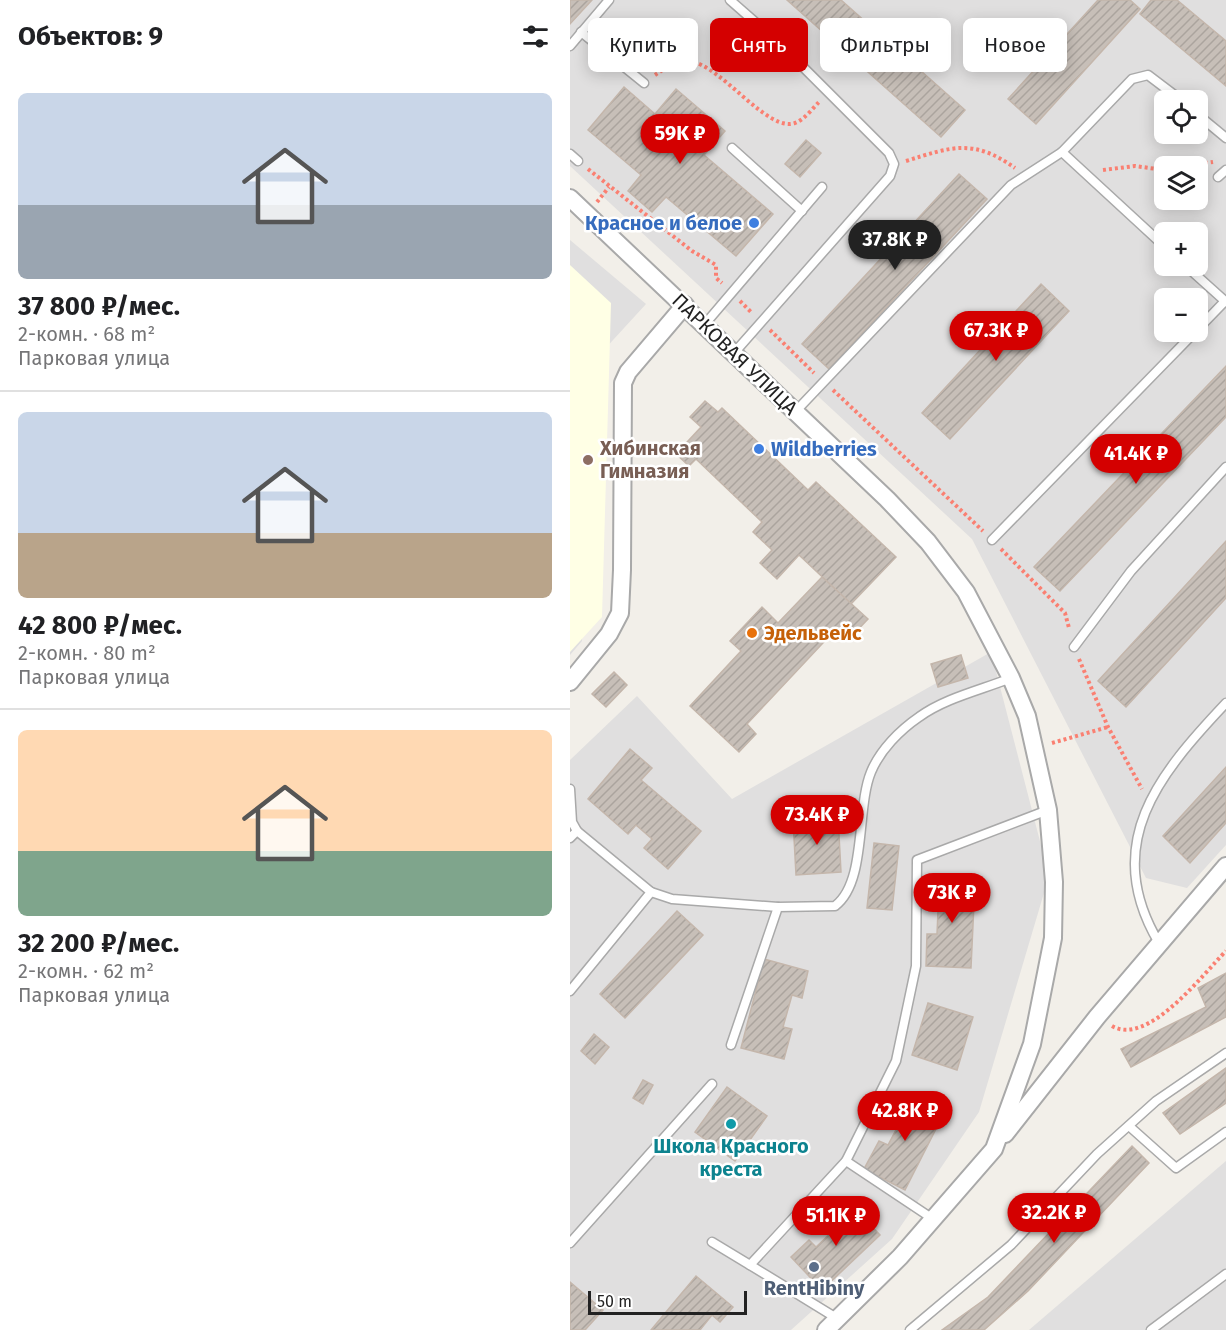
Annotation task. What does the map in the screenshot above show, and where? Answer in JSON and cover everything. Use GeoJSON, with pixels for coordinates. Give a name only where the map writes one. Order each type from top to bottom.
{"type":"FeatureCollection","features":[{"type":"Feature","properties":{"kind":"street","name":"ПАРКОВАЯ УЛИЦА"},"geometry":{"type":"LineString","coordinates":[[570,198],[705,324],[887,499],[928,542],[966,592],[1011,678],[1027,716],[1048,810],[1054,882],[1053,938],[1032,1044],[994,1149],[900,1257],[832,1324]]}},
{"type":"Feature","properties":{"kind":"street"},"geometry":{"type":"LineString","coordinates":[[570,682],[609,634],[620,613],[623,383],[628,372],[685,305]]}},
{"type":"Feature","properties":{"kind":"street"},"geometry":{"type":"LineString","coordinates":[[994,1149],[1030,1099],[1097,1017],[1226,866]]}},
{"type":"Feature","properties":{"kind":"lane"},"geometry":{"type":"LineString","coordinates":[[570,46],[609,0]]}},
{"type":"Feature","properties":{"kind":"lane"},"geometry":{"type":"LineString","coordinates":[[730,0],[780,44],[889,153],[894,164],[890,176],[734,353]]}},
{"type":"Feature","properties":{"kind":"lane"},"geometry":{"type":"LineString","coordinates":[[581,32],[644,83]]}},
{"type":"Feature","properties":{"kind":"lane"},"geometry":{"type":"LineString","coordinates":[[795,412],[1011,185],[1062,152],[1137,76],[1148,75],[1168,90]]}},
{"type":"Feature","properties":{"kind":"lane"},"geometry":{"type":"LineString","coordinates":[[1208,123],[1226,138]]}},
{"type":"Feature","properties":{"kind":"lane"},"geometry":{"type":"LineString","coordinates":[[732,148],[802,211]]}},
{"type":"Feature","properties":{"kind":"lane"},"geometry":{"type":"LineString","coordinates":[[1062,152],[1154,237]]}},
{"type":"Feature","properties":{"kind":"lane"},"geometry":{"type":"LineString","coordinates":[[570,154],[578,161]]}},
{"type":"Feature","properties":{"kind":"lane"},"geometry":{"type":"LineString","coordinates":[[1218,177],[1226,170]]}},
{"type":"Feature","properties":{"kind":"lane"},"geometry":{"type":"LineString","coordinates":[[705,324],[822,187]]}},
{"type":"Feature","properties":{"kind":"lane"},"geometry":{"type":"LineString","coordinates":[[1197,276],[1225,302],[1208,319]]}},
{"type":"Feature","properties":{"kind":"lane"},"geometry":{"type":"LineString","coordinates":[[992,540],[1185,342]]}},
{"type":"Feature","properties":{"kind":"lane"},"geometry":{"type":"LineString","coordinates":[[1074,647],[1131,571],[1226,467]]}},
{"type":"Feature","properties":{"kind":"lane"},"geometry":{"type":"LineString","coordinates":[[570,789],[572,822],[577,831],[651,892],[672,899],[778,907],[826,907],[842,900],[852,882],[865,792],[871,772],[881,754],[919,717],[938,706],[1011,678]]}},
{"type":"Feature","properties":{"kind":"lane"},"geometry":{"type":"LineString","coordinates":[[1160,943],[1143,910],[1135,864],[1137,836],[1149,800],[1169,769],[1226,703]]}},
{"type":"Feature","properties":{"kind":"lane"},"geometry":{"type":"LineString","coordinates":[[750,1265],[846,1161],[896,1061],[916,966],[917,860],[1048,810]]}},
{"type":"Feature","properties":{"kind":"lane"},"geometry":{"type":"LineString","coordinates":[[570,838],[577,831]]}},
{"type":"Feature","properties":{"kind":"lane"},"geometry":{"type":"LineString","coordinates":[[570,991],[651,892]]}},
{"type":"Feature","properties":{"kind":"lane"},"geometry":{"type":"LineString","coordinates":[[731,1045],[778,907]]}},
{"type":"Feature","properties":{"kind":"lane"},"geometry":{"type":"LineString","coordinates":[[910,1330],[1011,1245],[1097,1154],[1156,1101],[1226,1053]]}},
{"type":"Feature","properties":{"kind":"lane"},"geometry":{"type":"LineString","coordinates":[[570,1243],[712,1084]]}},
{"type":"Feature","properties":{"kind":"lane"},"geometry":{"type":"LineString","coordinates":[[1129,1126],[1176,1168],[1226,1132]]}},
{"type":"Feature","properties":{"kind":"lane"},"geometry":{"type":"LineString","coordinates":[[846,1161],[933,1219]]}},
{"type":"Feature","properties":{"kind":"lane"},"geometry":{"type":"LineString","coordinates":[[712,1242],[750,1265],[832,1324]]}},
{"type":"Feature","properties":{"kind":"lane"},"geometry":{"type":"LineString","coordinates":[[1151,1330],[1226,1274]]}},
{"type":"Feature","properties":{"kind":"path"},"geometry":{"type":"LineString","coordinates":[[644,83],[663,69],[687,61],[700,65],[729,83],[775,121],[784,124],[795,123],[805,117],[828,92]]}},
{"type":"Feature","properties":{"kind":"path"},"geometry":{"type":"LineString","coordinates":[[894,164],[959,146],[989,154],[1024,175]]}},
{"type":"Feature","properties":{"kind":"path"},"geometry":{"type":"LineString","coordinates":[[578,161],[650,219]]}},
{"type":"Feature","properties":{"kind":"path"},"geometry":{"type":"LineString","coordinates":[[1208,163],[1215,162]]}},
{"type":"Feature","properties":{"kind":"path"},"geometry":{"type":"LineString","coordinates":[[1086,174],[1135,166],[1154,169]]}},
{"type":"Feature","properties":{"kind":"path"},"geometry":{"type":"LineString","coordinates":[[835,393],[992,540],[1065,613],[1074,647],[1108,727],[1149,800]]}},
{"type":"Feature","properties":{"kind":"path"},"geometry":{"type":"LineString","coordinates":[[1051,749],[1052,742],[1108,727]]}},
{"type":"Feature","properties":{"kind":"path"},"geometry":{"type":"LineString","coordinates":[[1097,1017],[1120,1031],[1136,1029],[1155,1021],[1178,1001],[1226,951]]}},
{"type":"Feature","properties":{"kind":"shaded area"},"geometry":{"type":"Polygon","coordinates":[[[570,0],[1226,0],[1226,845],[1187,888],[1146,878],[972,539],[570,166],[570,0]]]}},
{"type":"Feature","properties":{"kind":"shaded area"},"geometry":{"type":"Polygon","coordinates":[[[570,240],[646,304],[591,364],[582,641],[570,655],[570,240]]]}},
{"type":"Feature","properties":{"kind":"shaded area","name":"Хибинская Гимназия"},"geometry":{"type":"Polygon","coordinates":[[[570,265],[611,303],[602,617],[570,652],[570,265]]]}},
{"type":"Feature","properties":{"kind":"shaded area"},"geometry":{"type":"Polygon","coordinates":[[[991,652],[1049,876],[979,1112],[892,1239],[791,1330],[570,1330],[570,760],[637,696],[732,799],[991,652]]]}},
{"type":"Feature","properties":{"kind":"shaded area"},"geometry":{"type":"Polygon","coordinates":[[[1226,1161],[1226,1330],[1029,1330],[1226,1161]]]}},
{"type":"Feature","properties":{"kind":"building"},"geometry":{"type":"Polygon","coordinates":[[[570,0],[592,0],[570,24],[570,0]]]}},
{"type":"Feature","properties":{"kind":"building"},"geometry":{"type":"Polygon","coordinates":[[[787,0],[841,0],[861,18],[820,18],[820,29],[787,0]]]}},
{"type":"Feature","properties":{"kind":"building"},"geometry":{"type":"Polygon","coordinates":[[[1098,0],[1130,0],[1140,9],[1036,124],[1008,99],[1033,72],[1067,72],[1067,34],[1098,0]]]}},
{"type":"Feature","properties":{"kind":"building"},"geometry":{"type":"Polygon","coordinates":[[[1151,0],[1177,0],[1226,41],[1226,86],[1140,14],[1151,0]]]}},
{"type":"Feature","properties":{"kind":"building"},"geometry":{"type":"Polygon","coordinates":[[[868,72],[922,72],[965,110],[941,137],[868,72]]]}},
{"type":"Feature","properties":{"kind":"building"},"geometry":{"type":"Polygon","coordinates":[[[624,87],[655,114],[676,89],[725,131],[704,155],[773,214],[736,256],[666,197],[652,212],[628,191],[641,175],[588,130],[624,87]]]}},
{"type":"Feature","properties":{"kind":"building"},"geometry":{"type":"Polygon","coordinates":[[[806,140],[821,153],[800,177],[785,164],[806,140]]]}},
{"type":"Feature","properties":{"kind":"building"},"geometry":{"type":"Polygon","coordinates":[[[959,174],[987,199],[829,369],[802,344],[959,174]]]}},
{"type":"Feature","properties":{"kind":"building"},"geometry":{"type":"Polygon","coordinates":[[[1041,284],[1069,311],[950,439],[922,413],[1041,284]]]}},
{"type":"Feature","properties":{"kind":"building"},"geometry":{"type":"Polygon","coordinates":[[[1226,366],[1226,417],[1060,591],[1034,567],[1226,366]]]}},
{"type":"Feature","properties":{"kind":"building"},"geometry":{"type":"Polygon","coordinates":[[[705,401],[718,412],[722,408],[808,490],[816,482],[896,557],[851,604],[799,555],[777,579],[760,563],[772,550],[753,532],[762,522],[696,459],[689,466],[676,454],[701,427],[690,417],[705,401]]]}},
{"type":"Feature","properties":{"kind":"building"},"geometry":{"type":"Polygon","coordinates":[[[1226,541],[1226,598],[1126,707],[1098,681],[1226,541]]]}},
{"type":"Feature","properties":{"kind":"building"},"geometry":{"type":"Polygon","coordinates":[[[822,577],[868,619],[849,639],[837,628],[747,724],[756,734],[739,752],[690,706],[741,651],[730,641],[762,607],[778,623],[822,577]]]}},
{"type":"Feature","properties":{"kind":"building"},"geometry":{"type":"Polygon","coordinates":[[[961,655],[968,678],[938,687],[931,664],[961,655]]]}},
{"type":"Feature","properties":{"kind":"building"},"geometry":{"type":"Polygon","coordinates":[[[614,672],[627,685],[606,707],[592,694],[614,672]]]}},
{"type":"Feature","properties":{"kind":"building"},"geometry":{"type":"Polygon","coordinates":[[[630,749],[652,768],[641,780],[701,831],[668,869],[644,848],[652,839],[636,825],[628,834],[588,799],[630,749]]]}},
{"type":"Feature","properties":{"kind":"building"},"geometry":{"type":"Polygon","coordinates":[[[1226,767],[1226,823],[1190,863],[1163,836],[1226,767]]]}},
{"type":"Feature","properties":{"kind":"building"},"geometry":{"type":"Polygon","coordinates":[[[838,816],[841,872],[796,875],[793,819],[838,816]]]}},
{"type":"Feature","properties":{"kind":"building"},"geometry":{"type":"Polygon","coordinates":[[[874,843],[899,846],[892,910],[867,908],[874,843]]]}},
{"type":"Feature","properties":{"kind":"building"},"geometry":{"type":"Polygon","coordinates":[[[931,880],[975,882],[971,968],[926,966],[927,934],[937,934],[938,911],[929,911],[931,880]]]}},
{"type":"Feature","properties":{"kind":"building"},"geometry":{"type":"Polygon","coordinates":[[[677,911],[703,935],[625,1018],[600,994],[677,911]]]}},
{"type":"Feature","properties":{"kind":"building"},"geometry":{"type":"Polygon","coordinates":[[[764,959],[808,971],[802,998],[792,995],[783,1027],[792,1029],[784,1059],[741,1048],[764,959]]]}},
{"type":"Feature","properties":{"kind":"building"},"geometry":{"type":"Polygon","coordinates":[[[1226,973],[1226,1017],[1131,1067],[1121,1049],[1206,1007],[1198,988],[1226,973]]]}},
{"type":"Feature","properties":{"kind":"building"},"geometry":{"type":"Polygon","coordinates":[[[928,1003],[973,1017],[957,1070],[912,1055],[928,1003]]]}},
{"type":"Feature","properties":{"kind":"building"},"geometry":{"type":"Polygon","coordinates":[[[594,1034],[609,1047],[595,1064],[581,1051],[594,1034]]]}},
{"type":"Feature","properties":{"kind":"building"},"geometry":{"type":"Polygon","coordinates":[[[1226,1068],[1226,1103],[1180,1134],[1163,1113],[1226,1068]]]}},
{"type":"Feature","properties":{"kind":"building"},"geometry":{"type":"Polygon","coordinates":[[[643,1080],[653,1085],[643,1104],[633,1098],[643,1080]]]}},
{"type":"Feature","properties":{"kind":"building","name":"Школа Красного креста"},"geometry":{"type":"Polygon","coordinates":[[[727,1087],[767,1116],[735,1161],[695,1132],[727,1087]]]}},
{"type":"Feature","properties":{"kind":"building"},"geometry":{"type":"Polygon","coordinates":[[[905,1093],[944,1113],[905,1190],[864,1169],[879,1141],[888,1145],[899,1124],[891,1121],[905,1093]]]}},
{"type":"Feature","properties":{"kind":"building"},"geometry":{"type":"Polygon","coordinates":[[[1132,1146],[1149,1163],[1028,1291],[984,1330],[942,1330],[988,1297],[1132,1146]]]}},
{"type":"Feature","properties":{"kind":"building"},"geometry":{"type":"Polygon","coordinates":[[[848,1202],[880,1235],[822,1290],[791,1257],[809,1240],[816,1247],[833,1231],[825,1224],[848,1202]]]}},
{"type":"Feature","properties":{"kind":"building"},"geometry":{"type":"Polygon","coordinates":[[[696,1276],[733,1307],[720,1322],[712,1315],[700,1330],[651,1330],[696,1276]]]}},
{"type":"Feature","properties":{"kind":"building"},"geometry":{"type":"Polygon","coordinates":[[[570,1282],[603,1310],[585,1330],[570,1330],[570,1282]]]}},
{"type":"Feature","properties":{"kind":"place","name":"Красное и белое"},"geometry":{"type":"Point","coordinates":[754,223]}},
{"type":"Feature","properties":{"kind":"place","name":"Wildberries"},"geometry":{"type":"Point","coordinates":[759,449]}},
{"type":"Feature","properties":{"kind":"place","name":"Хибинская Гимназия"},"geometry":{"type":"Point","coordinates":[588,460]}},
{"type":"Feature","properties":{"kind":"place","name":"Эдельвейс"},"geometry":{"type":"Point","coordinates":[752,633]}},
{"type":"Feature","properties":{"kind":"place","name":"Школа Красного креста"},"geometry":{"type":"Point","coordinates":[731,1124]}},
{"type":"Feature","properties":{"kind":"place","name":"RentHibiny"},"geometry":{"type":"Point","coordinates":[814,1267]}}]}
